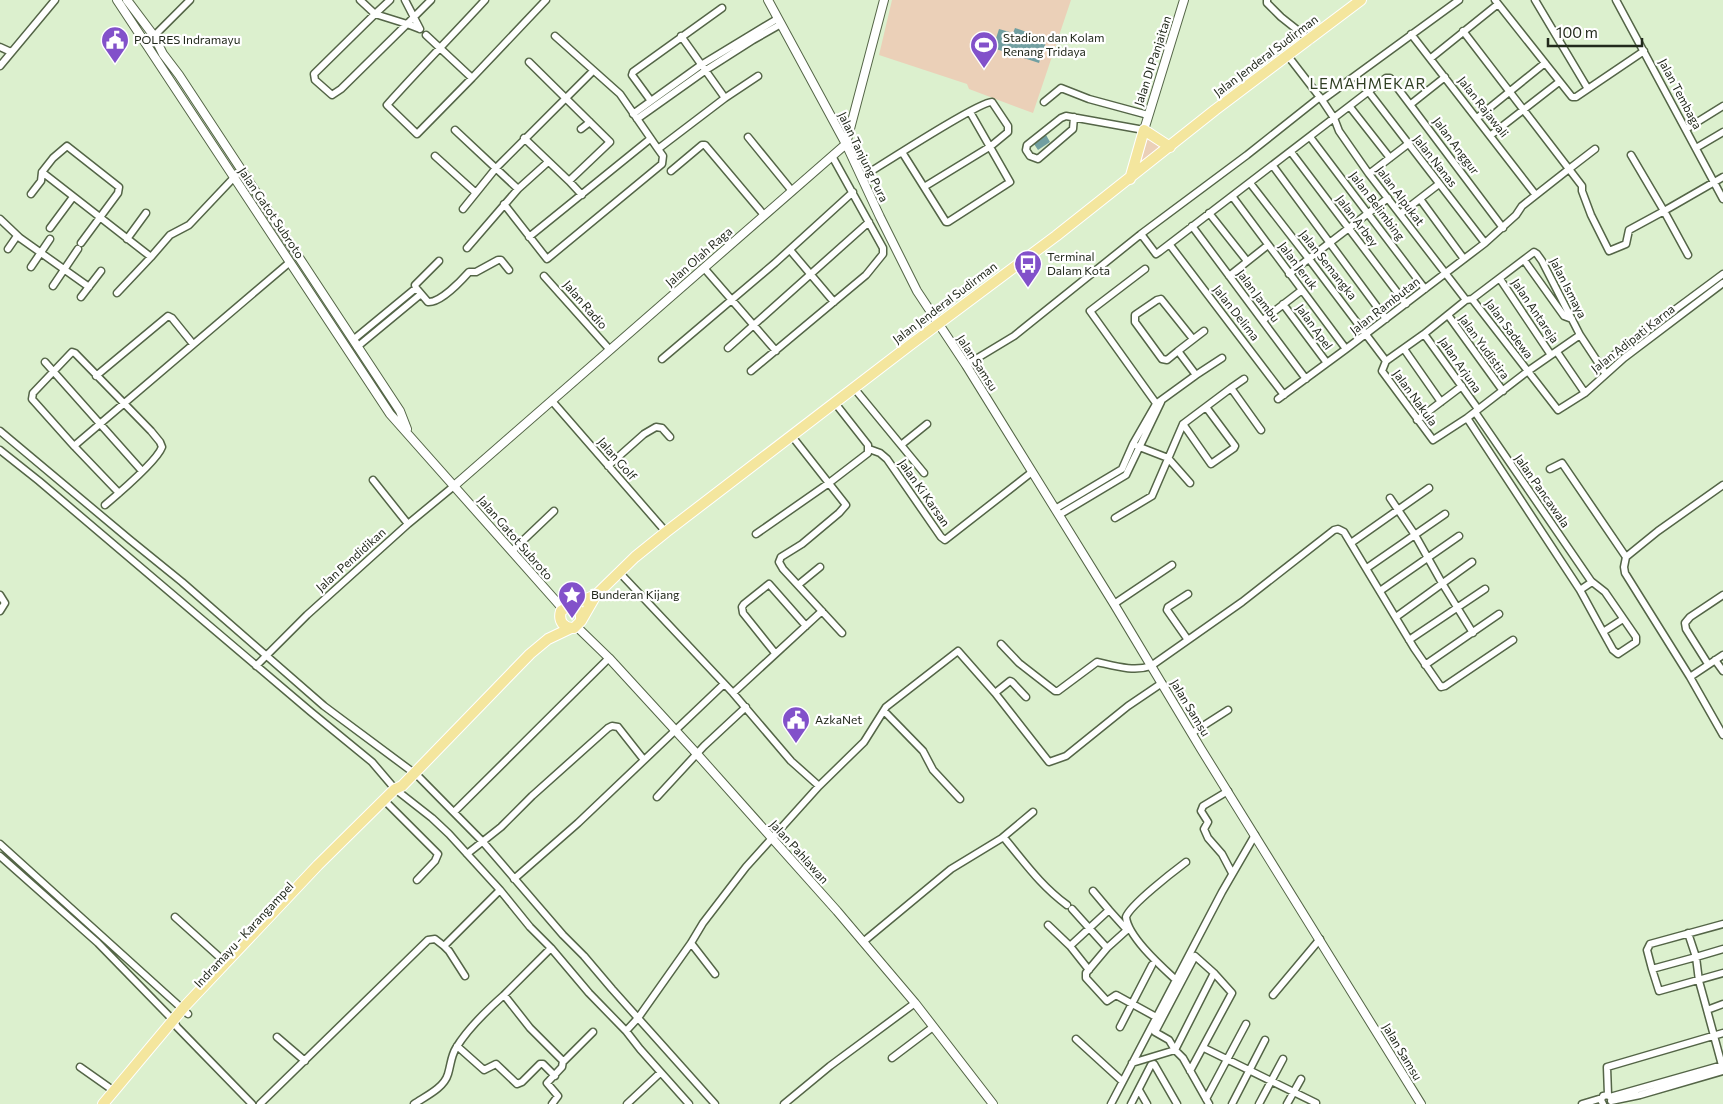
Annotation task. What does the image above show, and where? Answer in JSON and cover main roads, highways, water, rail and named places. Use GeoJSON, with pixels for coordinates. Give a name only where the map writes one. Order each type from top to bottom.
{"type":"FeatureCollection","features":[{"type":"Feature","properties":{"kind":"main road","name":"Jalan Jenderal Sudirman"},"geometry":{"type":"LineString","coordinates":[[596,595],[619,572],[666,532],[1056,236],[1215,110],[1361,0]]}},
{"type":"Feature","properties":{"kind":"main road"},"geometry":{"type":"LineString","coordinates":[[1130,179],[1144,130],[1170,147]]}},
{"type":"Feature","properties":{"kind":"main road"},"geometry":{"type":"LineString","coordinates":[[548,639],[564,610],[596,595]]}},
{"type":"Feature","properties":{"kind":"main road"},"geometry":{"type":"LineString","coordinates":[[548,639],[576,625],[596,595]]}},
{"type":"Feature","properties":{"kind":"main road"},"geometry":{"type":"LineString","coordinates":[[564,610],[574,606],[579,610],[581,614],[576,625]]}},
{"type":"Feature","properties":{"kind":"main road"},"geometry":{"type":"LineString","coordinates":[[564,610],[562,623],[565,626],[576,625]]}},
{"type":"Feature","properties":{"kind":"main road","name":"Indramayu - Karangampel"},"geometry":{"type":"LineString","coordinates":[[111,1104],[179,1017],[226,963],[318,865],[399,789],[530,654],[548,639]]}},
{"type":"Feature","properties":{"kind":"main road","name":"Indramayu - Karangampel"},"geometry":{"type":"LineString","coordinates":[[179,1017],[388,804],[399,789]]}},
{"type":"Feature","properties":{"kind":"main road"},"geometry":{"type":"LineString","coordinates":[[103,1104],[179,1017]]}},
{"type":"Feature","properties":{"kind":"water"},"geometry":{"type":"Polygon","coordinates":[[[1015,28],[1047,39],[1039,63],[993,48],[999,29],[1013,33],[1015,28]]]}},
{"type":"Feature","properties":{"kind":"water"},"geometry":{"type":"Polygon","coordinates":[[[1046,135],[1050,142],[1038,150],[1034,144],[1046,135]]]}},
{"type":"Feature","properties":{"kind":"place","name":"POLRES Indramayu"},"geometry":{"type":"Point","coordinates":[115,64]}},
{"type":"Feature","properties":{"kind":"place","name":"Stadion dan Kolam Renang Tridaya"},"geometry":{"type":"Point","coordinates":[984,69]}},
{"type":"Feature","properties":{"kind":"place","name":"Terminal Dalam Kota"},"geometry":{"type":"Point","coordinates":[1028,288]}},
{"type":"Feature","properties":{"kind":"place","name":"Bunderan Kijang"},"geometry":{"type":"Point","coordinates":[572,619]}},
{"type":"Feature","properties":{"kind":"place","name":"AzkaNet"},"geometry":{"type":"Point","coordinates":[796,744]}},
{"type":"Feature","properties":{"kind":"district","name":"LEMAHMEKAR"},"geometry":{"type":"Point","coordinates":[1368,84]}}]}
